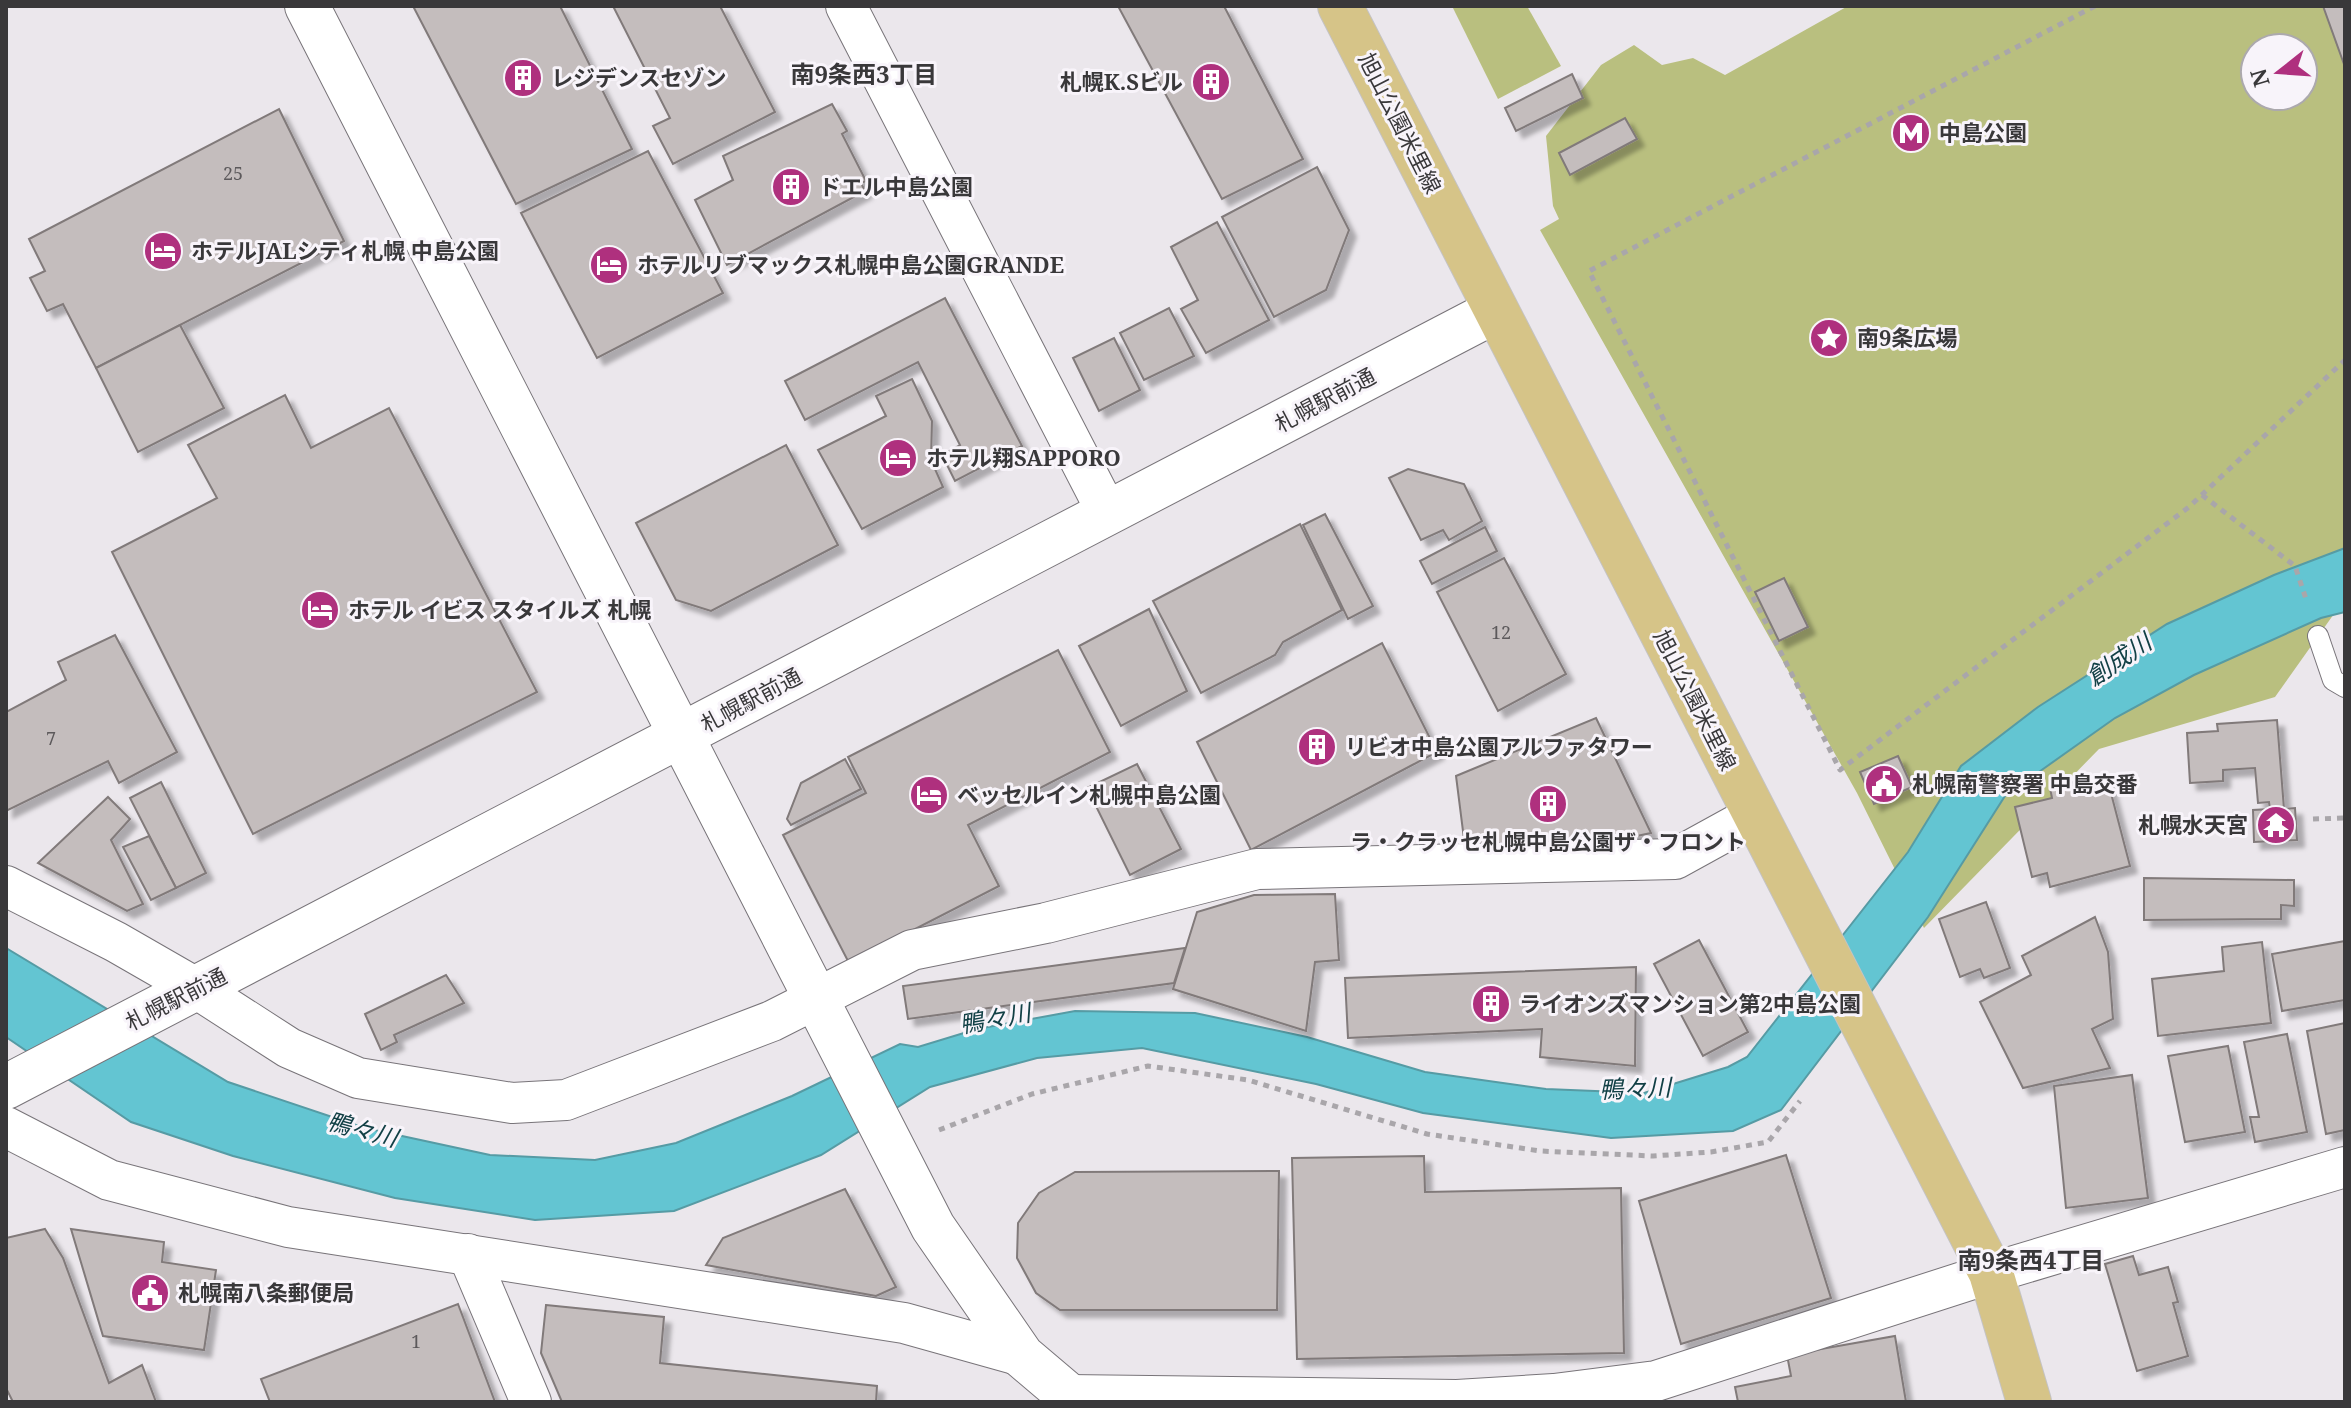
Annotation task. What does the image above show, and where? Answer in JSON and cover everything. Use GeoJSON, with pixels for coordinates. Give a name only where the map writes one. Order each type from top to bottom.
{"type":"FeatureCollection","features":[{"type":"Feature","properties":{"kind":"main road","name":"旭山公園米里線"},"geometry":{"type":"LineString","coordinates":[[1340,6],[1991,1273],[2029,1402]]}},
{"type":"Feature","properties":{"kind":"street"},"geometry":{"type":"LineString","coordinates":[[307,6],[933,1227],[1022,1356],[1070,1399],[1457,1400],[1554,1394],[1656,1381],[1991,1273],[2345,1167]]}},
{"type":"Feature","properties":{"kind":"street"},"geometry":{"type":"LineString","coordinates":[[846,6],[1108,514]]}},
{"type":"Feature","properties":{"kind":"street","name":"札幌駅前通"},"geometry":{"type":"LineString","coordinates":[[6,1087],[1495,311]]}},
{"type":"Feature","properties":{"kind":"street"},"geometry":{"type":"LineString","coordinates":[[6,886],[116,942],[196,988],[289,1048],[358,1078],[512,1103],[566,1100],[772,1021],[912,950],[1046,923],[1257,869],[1675,859],[1755,815]]}},
{"type":"Feature","properties":{"kind":"street"},"geometry":{"type":"LineString","coordinates":[[6,1127],[109,1180],[288,1227],[904,1323],[1022,1356]]}},
{"type":"Feature","properties":{"kind":"street"},"geometry":{"type":"LineString","coordinates":[[468,1254],[531,1402]]}},
{"type":"Feature","properties":{"kind":"lane"},"geometry":{"type":"LineString","coordinates":[[2318,636],[2333,680],[2345,687]]}},
{"type":"Feature","properties":{"kind":"path"},"geometry":{"type":"LineString","coordinates":[[2095,6],[1589,271],[1840,770],[2202,495],[2345,360]]}},
{"type":"Feature","properties":{"kind":"path"},"geometry":{"type":"LineString","coordinates":[[2202,495],[2295,566]]}},
{"type":"Feature","properties":{"kind":"path"},"geometry":{"type":"LineString","coordinates":[[2313,819],[2345,818]]}},
{"type":"Feature","properties":{"kind":"path"},"geometry":{"type":"LineString","coordinates":[[935,1132],[1032,1094],[1148,1066],[1248,1080],[1427,1134],[1540,1151],[1653,1156],[1711,1152],[1768,1142],[1800,1101]]}},
{"type":"Feature","properties":{"kind":"green space"},"geometry":{"type":"Polygon","coordinates":[[[1452,6],[1527,6],[1561,66],[1498,99],[1452,6]]]}},
{"type":"Feature","properties":{"kind":"green space","name":"中島公園"},"geometry":{"type":"Polygon","coordinates":[[[1848,6],[2345,6],[2345,603],[2336,611],[2275,697],[2099,749],[1924,928],[1857,793],[1540,230],[1559,219],[1553,206],[1546,136],[1601,65],[1634,45],[1662,65],[1693,58],[1725,75],[1848,6]]]}},
{"type":"Feature","properties":{"kind":"water"},"geometry":{"type":"Polygon","coordinates":[[[2345,548],[2345,612],[2321,618],[2194,675],[2115,718],[2005,796],[1928,917],[1781,1110],[1733,1131],[1611,1138],[1423,1113],[1316,1084],[1142,1048],[1037,1058],[930,1087],[821,1155],[674,1211],[535,1220],[395,1198],[233,1156],[131,1122],[6,1037],[6,948],[228,1082],[365,1128],[490,1155],[595,1160],[676,1143],[792,1096],[900,1044],[918,1047],[977,1029],[1075,1011],[1195,1013],[1307,1037],[1425,1072],[1546,1089],[1644,1093],[1728,1067],[1747,1057],[1908,852],[1961,766],[2038,707],[2167,624],[2274,575],[2345,548]]]}},
{"type":"Feature","properties":{"kind":"building","name":"レジデンスセゾン"},"geometry":{"type":"Polygon","coordinates":[[[413,6],[560,6],[632,149],[516,204],[413,6]]]}},
{"type":"Feature","properties":{"kind":"building"},"geometry":{"type":"Polygon","coordinates":[[[613,6],[720,6],[775,112],[673,164],[653,126],[670,118],[613,6]]]}},
{"type":"Feature","properties":{"kind":"building","name":"札幌K.Sビル"},"geometry":{"type":"Polygon","coordinates":[[[1118,6],[1224,6],[1303,159],[1222,199],[1118,6]]]}},
{"type":"Feature","properties":{"kind":"building"},"geometry":{"type":"Polygon","coordinates":[[[2323,6],[2345,6],[2345,67],[2323,6]]]}},
{"type":"Feature","properties":{"kind":"building"},"geometry":{"type":"Polygon","coordinates":[[[1572,74],[1583,98],[1516,131],[1505,108],[1572,74]]]}},
{"type":"Feature","properties":{"kind":"building","name":"ドエル中島公園"},"geometry":{"type":"Polygon","coordinates":[[[832,104],[847,131],[842,134],[866,181],[861,183],[865,191],[727,265],[695,200],[733,180],[723,156],[832,104]]]}},
{"type":"Feature","properties":{"kind":"building"},"geometry":{"type":"Polygon","coordinates":[[[279,109],[344,241],[96,368],[63,304],[47,311],[30,278],[45,271],[29,239],[279,109]]]}},
{"type":"Feature","properties":{"kind":"building"},"geometry":{"type":"Polygon","coordinates":[[[1625,118],[1637,139],[1570,175],[1559,153],[1625,118]]]}},
{"type":"Feature","properties":{"kind":"building"},"geometry":{"type":"Polygon","coordinates":[[[648,151],[723,293],[597,358],[521,213],[648,151]]]}},
{"type":"Feature","properties":{"kind":"building"},"geometry":{"type":"Polygon","coordinates":[[[1317,167],[1349,230],[1326,290],[1274,317],[1222,217],[1317,167]]]}},
{"type":"Feature","properties":{"kind":"building"},"geometry":{"type":"Polygon","coordinates":[[[1217,222],[1269,320],[1206,353],[1181,309],[1198,300],[1171,247],[1217,222]]]}},
{"type":"Feature","properties":{"kind":"building"},"geometry":{"type":"Polygon","coordinates":[[[945,298],[1022,446],[955,481],[942,455],[960,445],[918,362],[805,420],[785,381],[945,298]]]}},
{"type":"Feature","properties":{"kind":"building"},"geometry":{"type":"Polygon","coordinates":[[[1169,308],[1194,356],[1144,380],[1120,333],[1169,308]]]}},
{"type":"Feature","properties":{"kind":"building"},"geometry":{"type":"Polygon","coordinates":[[[180,325],[224,408],[138,452],[96,368],[180,325]]]}},
{"type":"Feature","properties":{"kind":"building"},"geometry":{"type":"Polygon","coordinates":[[[1114,338],[1140,390],[1099,411],[1073,358],[1114,338]]]}},
{"type":"Feature","properties":{"kind":"building"},"geometry":{"type":"Polygon","coordinates":[[[912,379],[932,421],[931,460],[943,487],[862,529],[818,450],[886,416],[876,396],[912,379]]]}},
{"type":"Feature","properties":{"kind":"building"},"geometry":{"type":"Polygon","coordinates":[[[285,395],[311,448],[389,408],[537,692],[253,834],[112,552],[217,498],[188,445],[285,395]]]}},
{"type":"Feature","properties":{"kind":"building"},"geometry":{"type":"Polygon","coordinates":[[[786,445],[838,545],[711,611],[676,600],[636,523],[786,445]]]}},
{"type":"Feature","properties":{"kind":"building"},"geometry":{"type":"Polygon","coordinates":[[[1408,469],[1464,484],[1482,521],[1449,540],[1443,530],[1421,540],[1389,478],[1408,469]]]}},
{"type":"Feature","properties":{"kind":"building"},"geometry":{"type":"Polygon","coordinates":[[[1325,514],[1373,606],[1348,619],[1303,525],[1325,514]]]}},
{"type":"Feature","properties":{"kind":"building"},"geometry":{"type":"Polygon","coordinates":[[[1300,524],[1342,610],[1283,642],[1275,655],[1201,693],[1153,601],[1300,524]]]}},
{"type":"Feature","properties":{"kind":"building"},"geometry":{"type":"Polygon","coordinates":[[[1485,527],[1497,551],[1432,584],[1420,561],[1485,527]]]}},
{"type":"Feature","properties":{"kind":"building"},"geometry":{"type":"Polygon","coordinates":[[[1504,558],[1566,674],[1498,711],[1437,592],[1504,558]]]}},
{"type":"Feature","properties":{"kind":"building"},"geometry":{"type":"Polygon","coordinates":[[[1784,578],[1808,627],[1779,641],[1755,592],[1784,578]]]}},
{"type":"Feature","properties":{"kind":"building"},"geometry":{"type":"Polygon","coordinates":[[[1149,609],[1187,691],[1121,726],[1079,646],[1149,609]]]}},
{"type":"Feature","properties":{"kind":"building"},"geometry":{"type":"Polygon","coordinates":[[[115,635],[177,752],[119,783],[108,761],[6,811],[6,712],[66,680],[58,662],[115,635]]]}},
{"type":"Feature","properties":{"kind":"building","name":"リビオ中島公園アルファタワー"},"geometry":{"type":"Polygon","coordinates":[[[1382,643],[1437,752],[1251,850],[1197,742],[1382,643]]]}},
{"type":"Feature","properties":{"kind":"building"},"geometry":{"type":"Polygon","coordinates":[[[1058,650],[1110,752],[968,825],[999,886],[849,963],[783,835],[866,793],[848,757],[1058,650]]]}},
{"type":"Feature","properties":{"kind":"building","name":"ラ・クラッセ札幌中島公園ザ・フロント"},"geometry":{"type":"Polygon","coordinates":[[[1596,718],[1651,833],[1589,846],[1465,847],[1456,776],[1596,718]]]}},
{"type":"Feature","properties":{"kind":"building"},"geometry":{"type":"Polygon","coordinates":[[[2277,720],[2284,809],[2295,808],[2297,840],[2254,842],[2253,810],[2270,809],[2269,802],[2258,803],[2255,768],[2223,770],[2223,781],[2190,783],[2187,733],[2218,731],[2217,724],[2277,720]]]}},
{"type":"Feature","properties":{"kind":"building"},"geometry":{"type":"Polygon","coordinates":[[[1898,756],[1912,787],[1874,804],[1860,772],[1898,756]]]}},
{"type":"Feature","properties":{"kind":"building"},"geometry":{"type":"Polygon","coordinates":[[[845,759],[861,789],[791,825],[787,819],[801,783],[845,759]]]}},
{"type":"Feature","properties":{"kind":"building"},"geometry":{"type":"Polygon","coordinates":[[[1137,764],[1181,849],[1130,875],[1087,788],[1137,764]]]}},
{"type":"Feature","properties":{"kind":"building"},"geometry":{"type":"Polygon","coordinates":[[[2106,774],[2130,866],[2050,887],[2047,873],[2032,877],[2015,807],[2052,798],[2050,788],[2106,774]]]}},
{"type":"Feature","properties":{"kind":"building"},"geometry":{"type":"Polygon","coordinates":[[[161,782],[206,873],[176,888],[130,798],[161,782]]]}},
{"type":"Feature","properties":{"kind":"building"},"geometry":{"type":"Polygon","coordinates":[[[108,797],[130,819],[111,840],[143,904],[127,911],[38,863],[108,797]]]}},
{"type":"Feature","properties":{"kind":"building"},"geometry":{"type":"Polygon","coordinates":[[[149,836],[176,888],[151,900],[123,847],[149,836]]]}},
{"type":"Feature","properties":{"kind":"building"},"geometry":{"type":"Polygon","coordinates":[[[2144,878],[2294,880],[2294,906],[2281,905],[2281,919],[2144,920],[2144,878]]]}},
{"type":"Feature","properties":{"kind":"building"},"geometry":{"type":"Polygon","coordinates":[[[1335,894],[1339,960],[1315,962],[1306,1031],[1173,989],[1197,912],[1254,895],[1335,894]]]}},
{"type":"Feature","properties":{"kind":"building"},"geometry":{"type":"Polygon","coordinates":[[[1986,902],[2010,968],[1984,978],[1980,969],[1960,977],[1939,919],[1986,902]]]}},
{"type":"Feature","properties":{"kind":"building"},"geometry":{"type":"Polygon","coordinates":[[[2095,917],[2108,952],[2113,1019],[2092,1029],[2110,1068],[2023,1088],[1980,1002],[2031,975],[2022,956],[2095,917]]]}},
{"type":"Feature","properties":{"kind":"building"},"geometry":{"type":"Polygon","coordinates":[[[1699,940],[1748,1032],[1703,1056],[1654,964],[1699,940]]]}},
{"type":"Feature","properties":{"kind":"building"},"geometry":{"type":"Polygon","coordinates":[[[2345,941],[2345,1000],[2282,1011],[2272,954],[2345,941]]]}},
{"type":"Feature","properties":{"kind":"building"},"geometry":{"type":"Polygon","coordinates":[[[2262,942],[2271,1023],[2158,1036],[2152,979],[2224,971],[2222,947],[2262,942]]]}},
{"type":"Feature","properties":{"kind":"building"},"geometry":{"type":"Polygon","coordinates":[[[1185,948],[1174,983],[908,1019],[903,986],[1185,948]]]}},
{"type":"Feature","properties":{"kind":"building","name":"ライオンズマンション第2中島公園"},"geometry":{"type":"Polygon","coordinates":[[[1636,967],[1635,1066],[1540,1057],[1542,1029],[1348,1038],[1345,978],[1636,967]]]}},
{"type":"Feature","properties":{"kind":"building"},"geometry":{"type":"Polygon","coordinates":[[[446,975],[464,1003],[394,1035],[397,1042],[381,1050],[365,1014],[446,975]]]}},
{"type":"Feature","properties":{"kind":"building"},"geometry":{"type":"Polygon","coordinates":[[[2345,1023],[2345,1130],[2326,1134],[2307,1031],[2345,1023]]]}},
{"type":"Feature","properties":{"kind":"building"},"geometry":{"type":"Polygon","coordinates":[[[2287,1034],[2307,1132],[2255,1142],[2250,1117],[2259,1117],[2244,1042],[2287,1034]]]}},
{"type":"Feature","properties":{"kind":"building"},"geometry":{"type":"Polygon","coordinates":[[[2228,1046],[2245,1132],[2185,1142],[2168,1056],[2228,1046]]]}},
{"type":"Feature","properties":{"kind":"building"},"geometry":{"type":"Polygon","coordinates":[[[2132,1075],[2148,1198],[2066,1208],[2054,1086],[2132,1075]]]}},
{"type":"Feature","properties":{"kind":"building"},"geometry":{"type":"Polygon","coordinates":[[[1786,1155],[1831,1298],[1681,1344],[1639,1201],[1786,1155]]]}},
{"type":"Feature","properties":{"kind":"building"},"geometry":{"type":"Polygon","coordinates":[[[1424,1156],[1425,1192],[1621,1188],[1624,1353],[1297,1359],[1292,1158],[1424,1156]]]}},
{"type":"Feature","properties":{"kind":"building"},"geometry":{"type":"Polygon","coordinates":[[[1279,1171],[1277,1310],[1060,1310],[1036,1293],[1017,1258],[1018,1223],[1039,1193],[1075,1172],[1279,1171]]]}},
{"type":"Feature","properties":{"kind":"building"},"geometry":{"type":"Polygon","coordinates":[[[845,1189],[896,1287],[876,1296],[706,1265],[723,1238],[845,1189]]]}},
{"type":"Feature","properties":{"kind":"building"},"geometry":{"type":"Polygon","coordinates":[[[45,1229],[63,1258],[109,1383],[142,1365],[156,1402],[13,1402],[6,1388],[6,1238],[45,1229]]]}},
{"type":"Feature","properties":{"kind":"building"},"geometry":{"type":"Polygon","coordinates":[[[71,1229],[164,1242],[162,1262],[216,1270],[204,1350],[103,1336],[71,1229]]]}},
{"type":"Feature","properties":{"kind":"building"},"geometry":{"type":"Polygon","coordinates":[[[2133,1256],[2139,1275],[2168,1267],[2178,1302],[2173,1303],[2188,1356],[2137,1371],[2105,1264],[2133,1256]]]}},
{"type":"Feature","properties":{"kind":"building"},"geometry":{"type":"Polygon","coordinates":[[[458,1304],[495,1402],[270,1402],[261,1379],[458,1304]]]}},
{"type":"Feature","properties":{"kind":"building"},"geometry":{"type":"Polygon","coordinates":[[[546,1305],[664,1317],[660,1363],[877,1386],[876,1402],[562,1402],[541,1353],[546,1305]]]}},
{"type":"Feature","properties":{"kind":"building"},"geometry":{"type":"Polygon","coordinates":[[[1895,1336],[1906,1402],[1738,1402],[1735,1387],[1791,1376],[1787,1355],[1895,1336]]]}},
{"type":"Feature","properties":{"kind":"place","name":"レジデンスセゾン"},"geometry":{"type":"Point","coordinates":[523,78]}},
{"type":"Feature","properties":{"kind":"place","name":"札幌K.Sビル"},"geometry":{"type":"Point","coordinates":[1211,82]}},
{"type":"Feature","properties":{"kind":"place","name":"中島公園"},"geometry":{"type":"Point","coordinates":[1911,133]}},
{"type":"Feature","properties":{"kind":"place","name":"ドエル中島公園"},"geometry":{"type":"Point","coordinates":[791,187]}},
{"type":"Feature","properties":{"kind":"place","name":"ホテルJALシティ札幌 中島公園"},"geometry":{"type":"Point","coordinates":[163,251]}},
{"type":"Feature","properties":{"kind":"place","name":"ホテルリブマックス札幌中島公園GRANDE"},"geometry":{"type":"Point","coordinates":[609,265]}},
{"type":"Feature","properties":{"kind":"place","name":"南9条広場"},"geometry":{"type":"Point","coordinates":[1829,338]}},
{"type":"Feature","properties":{"kind":"place","name":"ホテル翔SAPPORO"},"geometry":{"type":"Point","coordinates":[898,458]}},
{"type":"Feature","properties":{"kind":"place","name":"ホテル イビス スタイルズ 札幌"},"geometry":{"type":"Point","coordinates":[320,610]}},
{"type":"Feature","properties":{"kind":"place","name":"リビオ中島公園アルファタワー"},"geometry":{"type":"Point","coordinates":[1317,747]}},
{"type":"Feature","properties":{"kind":"place","name":"札幌南警察署 中島交番"},"geometry":{"type":"Point","coordinates":[1884,784]}},
{"type":"Feature","properties":{"kind":"place","name":"ベッセルイン札幌中島公園"},"geometry":{"type":"Point","coordinates":[929,795]}},
{"type":"Feature","properties":{"kind":"place","name":"ラ・クラッセ札幌中島公園ザ・フロント"},"geometry":{"type":"Point","coordinates":[1548,804]}},
{"type":"Feature","properties":{"kind":"place","name":"札幌水天宮"},"geometry":{"type":"Point","coordinates":[2276,825]}},
{"type":"Feature","properties":{"kind":"place","name":"ライオンズマンション第2中島公園"},"geometry":{"type":"Point","coordinates":[1491,1004]}},
{"type":"Feature","properties":{"kind":"place","name":"札幌南八条郵便局"},"geometry":{"type":"Point","coordinates":[150,1293]}},
{"type":"Feature","properties":{"kind":"district","name":"南9条西3丁目"},"geometry":{"type":"Point","coordinates":[864,75]}},
{"type":"Feature","properties":{"kind":"district","name":"南9条西4丁目"},"geometry":{"type":"Point","coordinates":[2031,1261]}},
{"type":"Feature","properties":{"kind":"water label","name":"創成川"},"geometry":{"type":"Point","coordinates":[2119,660]}},
{"type":"Feature","properties":{"kind":"water label","name":"鴨々川"},"geometry":{"type":"Point","coordinates":[995,1019]}},
{"type":"Feature","properties":{"kind":"water label","name":"鴨々川"},"geometry":{"type":"Point","coordinates":[1635,1089]}},
{"type":"Feature","properties":{"kind":"water label","name":"鴨々川"},"geometry":{"type":"Point","coordinates":[362,1130]}}]}
